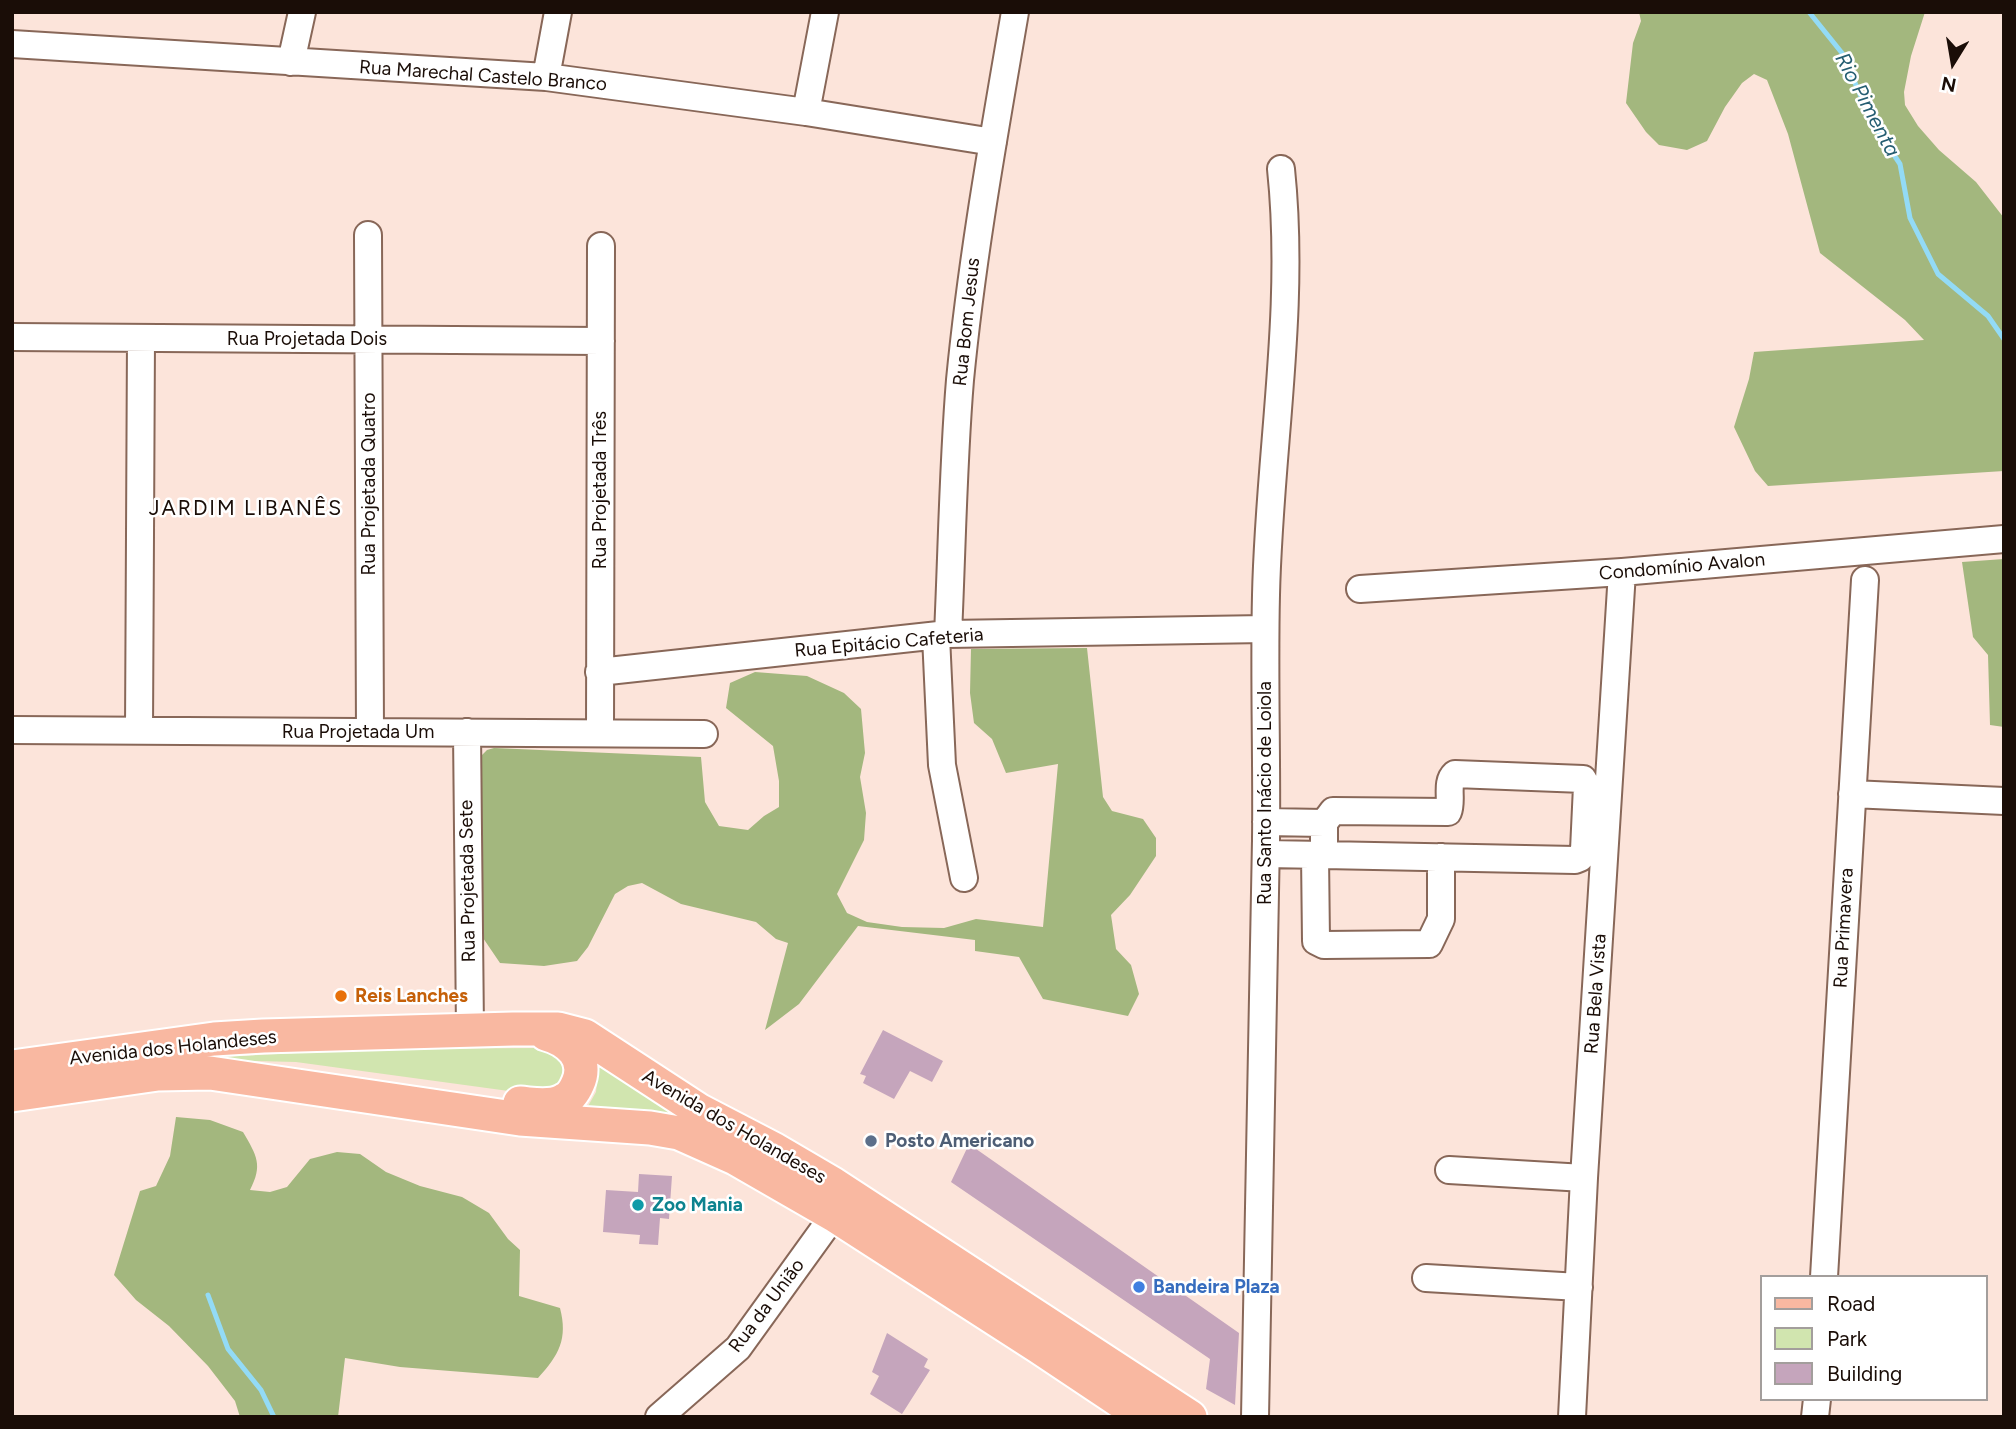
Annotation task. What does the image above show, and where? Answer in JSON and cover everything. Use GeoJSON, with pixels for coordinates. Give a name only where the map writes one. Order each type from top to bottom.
{"type":"FeatureCollection","features":[{"type":"Feature","properties":{"kind":"main road","name":"Avenida dos Holandeses"},"geometry":{"type":"LineString","coordinates":[[12,1067],[214,1039],[513,1029],[558,1029],[576,1033],[590,1039],[700,1111],[833,1184],[1190,1417]]}},
{"type":"Feature","properties":{"kind":"main road"},"geometry":{"type":"LineString","coordinates":[[232,1075],[537,1105],[565,1100],[574,1091],[580,1078],[580,1064],[574,1050],[555,1037],[513,1029]]}},
{"type":"Feature","properties":{"kind":"main road","name":"Avenida dos Holandeses"},"geometry":{"type":"LineString","coordinates":[[12,1095],[158,1074],[232,1075],[520,1119],[672,1131],[734,1158],[834,1215],[1144,1417]]}},
{"type":"Feature","properties":{"kind":"street"},"geometry":{"type":"LineString","coordinates":[[291,62],[302,12]]}},
{"type":"Feature","properties":{"kind":"street"},"geometry":{"type":"LineString","coordinates":[[546,77],[558,12]]}},
{"type":"Feature","properties":{"kind":"street"},"geometry":{"type":"LineString","coordinates":[[806,112],[825,12]]}},
{"type":"Feature","properties":{"kind":"street","name":"Rua Bom Jesus"},"geometry":{"type":"LineString","coordinates":[[964,878],[942,765],[942,635],[960,382],[978,224],[1015,12]]}},
{"type":"Feature","properties":{"kind":"street","name":"Rua Marechal Castelo Branco"},"geometry":{"type":"LineString","coordinates":[[12,44],[546,77],[806,112],[993,142]]}},
{"type":"Feature","properties":{"kind":"street","name":"Rua Santo Inácio de Loiola"},"geometry":{"type":"LineString","coordinates":[[1255,1417],[1266,854],[1267,533],[1284,312],[1286,235],[1281,169]]}},
{"type":"Feature","properties":{"kind":"street","name":"Rua Projetada Quatro"},"geometry":{"type":"LineString","coordinates":[[368,235],[370,732]]}},
{"type":"Feature","properties":{"kind":"street","name":"Rua Projetada Três"},"geometry":{"type":"LineString","coordinates":[[600,733],[601,246]]}},
{"type":"Feature","properties":{"kind":"street","name":"Rua Projetada Dois"},"geometry":{"type":"LineString","coordinates":[[12,337],[601,341]]}},
{"type":"Feature","properties":{"kind":"street"},"geometry":{"type":"LineString","coordinates":[[139,730],[141,338]]}},
{"type":"Feature","properties":{"kind":"street","name":"Condomínio Avalon"},"geometry":{"type":"LineString","coordinates":[[1360,589],[1622,572],[2004,539]]}},
{"type":"Feature","properties":{"kind":"street","name":"Rua Bela Vista"},"geometry":{"type":"LineString","coordinates":[[1572,1417],[1584,1178],[1622,572]]}},
{"type":"Feature","properties":{"kind":"street","name":"Rua Primavera"},"geometry":{"type":"LineString","coordinates":[[1824,1275],[1858,794],[1865,580]]}},
{"type":"Feature","properties":{"kind":"street","name":"Rua Epitácio Cafeteria"},"geometry":{"type":"LineString","coordinates":[[599,672],[942,635],[1265,629]]}},
{"type":"Feature","properties":{"kind":"street","name":"Rua Projetada Um"},"geometry":{"type":"LineString","coordinates":[[12,730],[704,734]]}},
{"type":"Feature","properties":{"kind":"street","name":"Rua Projetada Sete"},"geometry":{"type":"LineString","coordinates":[[467,732],[470,1030]]}},
{"type":"Feature","properties":{"kind":"street"},"geometry":{"type":"LineString","coordinates":[[1266,854],[1320,855],[1441,857],[1575,860],[1580,858],[1584,850],[1587,786],[1583,779],[1455,774],[1450,781],[1448,812],[1333,811],[1324,823],[1320,855],[1316,941],[1324,945],[1429,944],[1441,919],[1441,857]]}},
{"type":"Feature","properties":{"kind":"street"},"geometry":{"type":"LineString","coordinates":[[1858,794],[2004,801]]}},
{"type":"Feature","properties":{"kind":"street"},"geometry":{"type":"LineString","coordinates":[[1266,822],[1324,823]]}},
{"type":"Feature","properties":{"kind":"street"},"geometry":{"type":"LineString","coordinates":[[1449,1171],[1584,1178]]}},
{"type":"Feature","properties":{"kind":"street","name":"Rua da União"},"geometry":{"type":"LineString","coordinates":[[659,1417],[738,1348],[834,1215]]}},
{"type":"Feature","properties":{"kind":"street"},"geometry":{"type":"LineString","coordinates":[[1426,1278],[1578,1287]]}},
{"type":"Feature","properties":{"kind":"green space"},"geometry":{"type":"Polygon","coordinates":[[[1639,12],[1925,12],[1911,56],[1904,92],[1905,105],[1918,126],[1939,150],[1976,182],[2004,218],[2004,471],[1768,486],[1755,471],[1734,427],[1749,379],[1754,352],[1924,340],[1905,320],[1820,253],[1788,134],[1767,80],[1754,74],[1742,83],[1725,107],[1707,141],[1687,150],[1659,145],[1646,132],[1626,103],[1633,43],[1641,21],[1639,12]]]}},
{"type":"Feature","properties":{"kind":"green space"},"geometry":{"type":"Polygon","coordinates":[[[2004,559],[2004,727],[1990,725],[1988,655],[1973,637],[1962,562],[2004,559]]]}},
{"type":"Feature","properties":{"kind":"green space"},"geometry":{"type":"Polygon","coordinates":[[[1087,648],[1103,797],[1112,811],[1143,819],[1156,838],[1156,856],[1130,895],[1111,915],[1116,949],[1131,965],[1139,994],[1128,1016],[1043,999],[1019,957],[975,951],[975,940],[858,926],[799,1004],[765,1030],[788,943],[776,939],[756,922],[681,904],[642,883],[628,886],[615,894],[588,947],[577,961],[544,966],[500,963],[481,935],[480,757],[487,750],[494,748],[701,757],[705,802],[719,826],[748,830],[779,807],[779,781],[773,746],[726,708],[730,683],[755,672],[807,676],[844,693],[861,709],[865,753],[860,777],[866,813],[864,840],[837,894],[847,913],[867,922],[902,927],[944,928],[976,919],[1043,927],[1058,764],[1006,773],[992,739],[974,723],[970,693],[971,649],[1087,648]]]}},
{"type":"Feature","properties":{"kind":"green space"},"geometry":{"type":"Polygon","coordinates":[[[539,1048],[560,1061],[563,1072],[559,1084],[538,1095],[296,1062],[199,1063],[201,1058],[373,1049],[539,1048]]]}},
{"type":"Feature","properties":{"kind":"green space"},"geometry":{"type":"Polygon","coordinates":[[[599,1062],[701,1122],[587,1108],[596,1092],[599,1062]]]}},
{"type":"Feature","properties":{"kind":"green space"},"geometry":{"type":"Polygon","coordinates":[[[176,1117],[210,1120],[243,1132],[257,1161],[250,1190],[270,1192],[287,1187],[310,1159],[337,1152],[360,1154],[386,1172],[420,1186],[462,1197],[489,1213],[508,1239],[520,1250],[519,1296],[560,1308],[562,1338],[551,1362],[538,1378],[400,1367],[345,1358],[338,1417],[240,1417],[235,1401],[208,1366],[169,1326],[136,1300],[114,1275],[140,1191],[156,1186],[170,1156],[176,1117]]]}},
{"type":"Feature","properties":{"kind":"building"},"geometry":{"type":"Polygon","coordinates":[[[883,1030],[943,1061],[932,1082],[910,1071],[894,1099],[863,1083],[866,1076],[860,1074],[883,1030]]]}},
{"type":"Feature","properties":{"kind":"building","name":"Bandeira Plaza"},"geometry":{"type":"Polygon","coordinates":[[[969,1144],[1239,1333],[1235,1405],[1206,1389],[1210,1359],[951,1182],[969,1144]]]}},
{"type":"Feature","properties":{"kind":"building","name":"Zoo Mania"},"geometry":{"type":"Polygon","coordinates":[[[639,1174],[672,1176],[669,1219],[660,1218],[658,1245],[639,1244],[640,1235],[603,1232],[606,1190],[638,1192],[639,1174]]]}},
{"type":"Feature","properties":{"kind":"building"},"geometry":{"type":"Polygon","coordinates":[[[887,1333],[928,1359],[924,1367],[930,1370],[902,1414],[870,1394],[879,1376],[872,1372],[887,1333]]]}},
{"type":"Feature","properties":{"kind":"waterway","name":"Rio Pimenta"},"geometry":{"type":"LineString","coordinates":[[1809,12],[1842,53],[1872,122],[1900,164],[1910,218],[1938,274],[1988,316],[2004,339]]}},
{"type":"Feature","properties":{"kind":"waterway"},"geometry":{"type":"LineString","coordinates":[[208,1295],[228,1349],[261,1390],[274,1417]]}},
{"type":"Feature","properties":{"kind":"place","name":"Reis Lanches"},"geometry":{"type":"Point","coordinates":[341,996]}},
{"type":"Feature","properties":{"kind":"place","name":"Posto Americano"},"geometry":{"type":"Point","coordinates":[871,1141]}},
{"type":"Feature","properties":{"kind":"place","name":"Zoo Mania"},"geometry":{"type":"Point","coordinates":[638,1205]}},
{"type":"Feature","properties":{"kind":"place","name":"Bandeira Plaza"},"geometry":{"type":"Point","coordinates":[1139,1287]}},
{"type":"Feature","properties":{"kind":"district","name":"JARDIM LIBANÊS"},"geometry":{"type":"Point","coordinates":[246,509]}}]}
